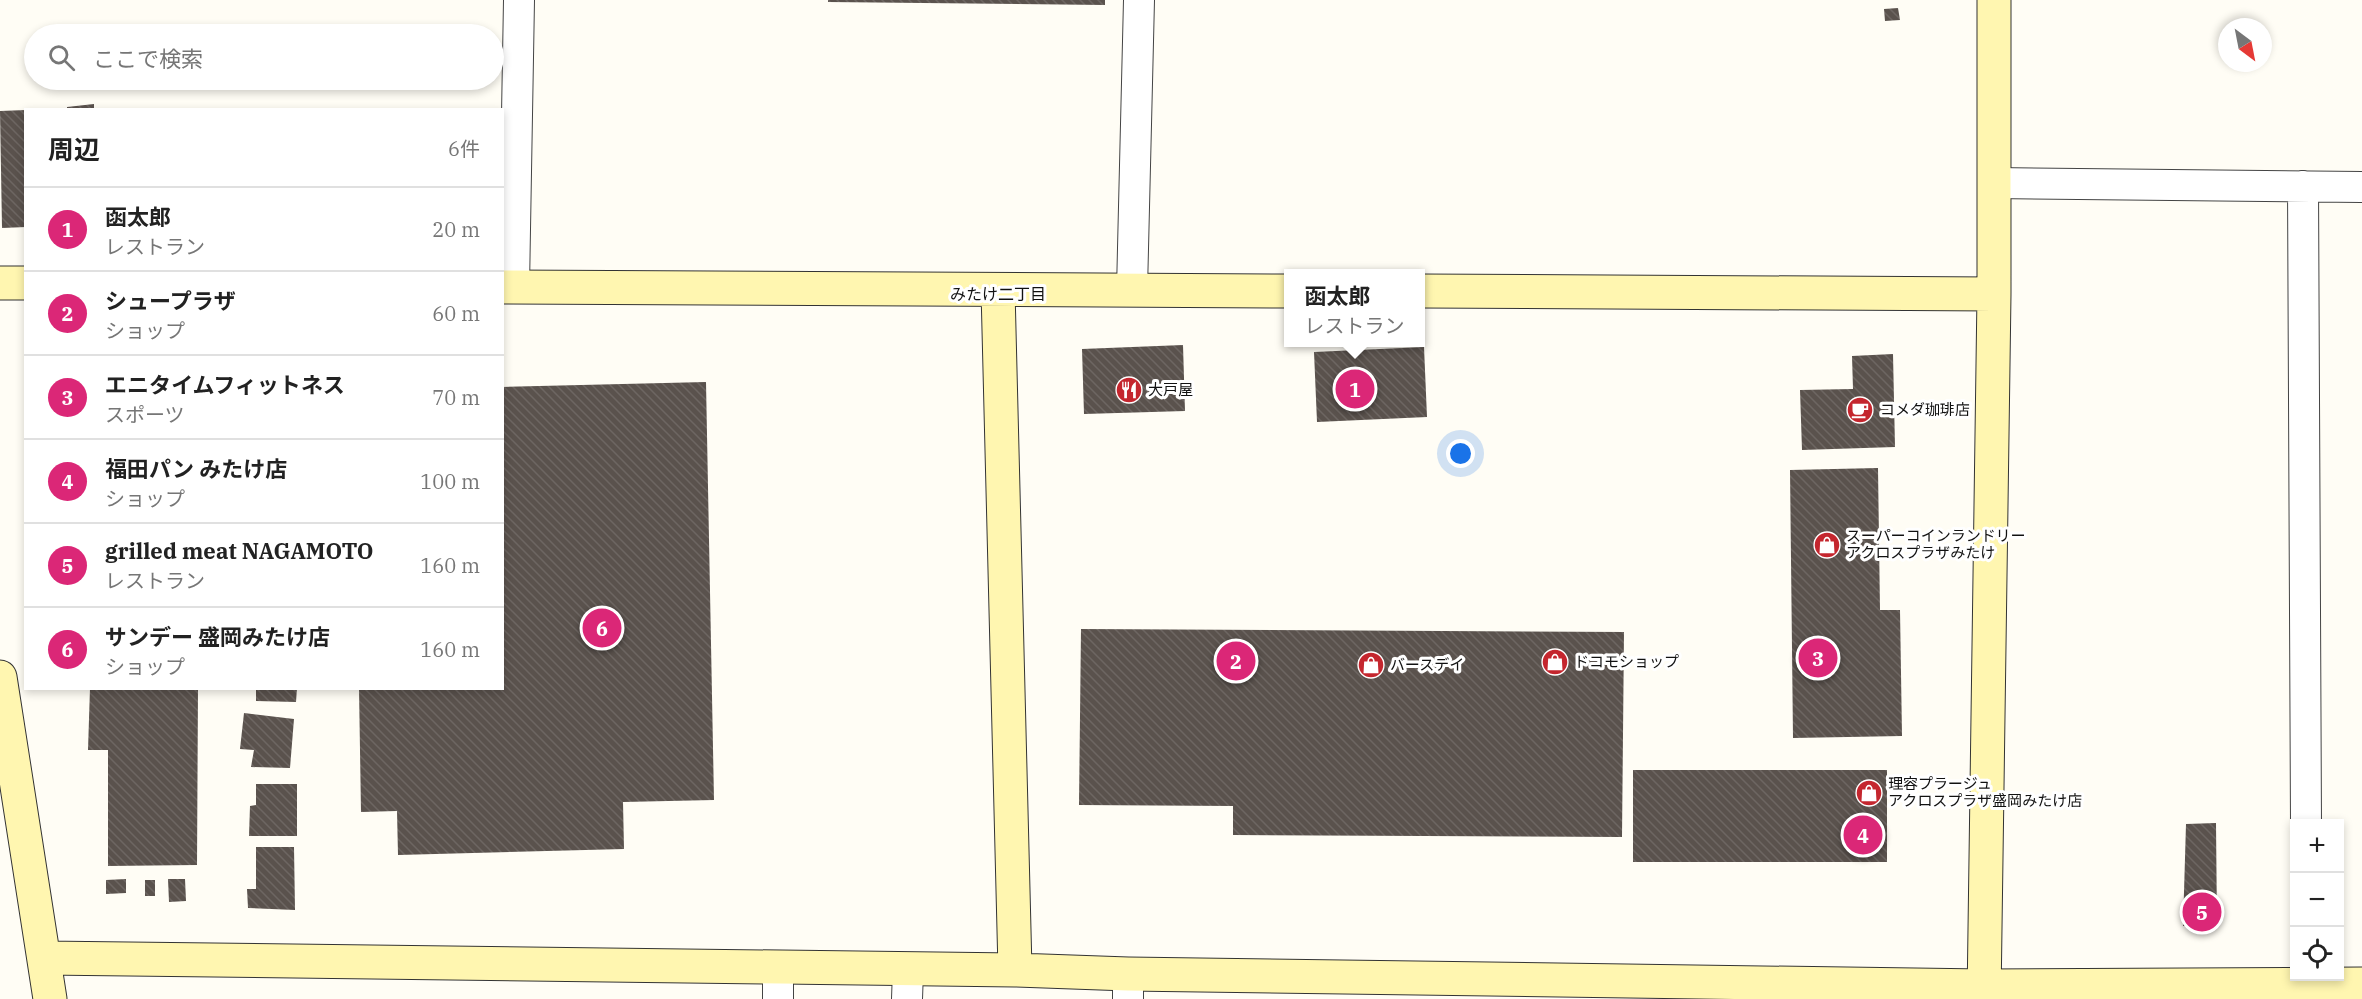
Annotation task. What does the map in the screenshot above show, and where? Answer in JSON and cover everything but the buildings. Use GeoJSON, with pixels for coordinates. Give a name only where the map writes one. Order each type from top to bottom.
{"type":"FeatureCollection","features":[{"type":"Feature","properties":{"kind":"street"},"geometry":{"type":"LineString","coordinates":[[519,0],[508,287],[1284,291]]}},
{"type":"Feature","properties":{"kind":"street"},"geometry":{"type":"LineString","coordinates":[[1132,290],[1140,0]]}},
{"type":"Feature","properties":{"kind":"street"},"geometry":{"type":"LineString","coordinates":[[1984,993],[1994,294],[1994,0]]}},
{"type":"Feature","properties":{"kind":"street"},"geometry":{"type":"LineString","coordinates":[[1994,183],[2362,187]]}},
{"type":"Feature","properties":{"kind":"street"},"geometry":{"type":"LineString","coordinates":[[2303,186],[2306,819]]}},
{"type":"Feature","properties":{"kind":"street"},"geometry":{"type":"LineString","coordinates":[[0,283],[24,283]]}},
{"type":"Feature","properties":{"kind":"street"},"geometry":{"type":"LineString","coordinates":[[998,290],[1015,970]]}},
{"type":"Feature","properties":{"kind":"street"},"geometry":{"type":"LineString","coordinates":[[1425,291],[1994,294]]}},
{"type":"Feature","properties":{"kind":"street"},"geometry":{"type":"LineString","coordinates":[[0,677],[50,999]]}},
{"type":"Feature","properties":{"kind":"street"},"geometry":{"type":"LineString","coordinates":[[44,958],[778,984],[908,984],[1015,970],[1128,987],[1984,993],[2290,981]]}},
{"type":"Feature","properties":{"kind":"street"},"geometry":{"type":"LineString","coordinates":[[2320,981],[2362,984]]}},
{"type":"Feature","properties":{"kind":"place","name":"函太郎"},"geometry":{"type":"Point","coordinates":[1355,389]}},
{"type":"Feature","properties":{"kind":"place","name":"大戸屋"},"geometry":{"type":"Point","coordinates":[1129,390]}},
{"type":"Feature","properties":{"kind":"place","name":"コメダ珈琲店"},"geometry":{"type":"Point","coordinates":[1860,410]}},
{"type":"Feature","properties":{"kind":"place","name":"スーパーコインランドリー アクロスプラザみたけ"},"geometry":{"type":"Point","coordinates":[1827,545]}},
{"type":"Feature","properties":{"kind":"place","name":"サンデー 盛岡みたけ店"},"geometry":{"type":"Point","coordinates":[602,628]}},
{"type":"Feature","properties":{"kind":"place","name":"エニタイムフィットネス"},"geometry":{"type":"Point","coordinates":[1818,658]}},
{"type":"Feature","properties":{"kind":"place","name":"シュープラザ"},"geometry":{"type":"Point","coordinates":[1236,661]}},
{"type":"Feature","properties":{"kind":"place","name":"ドコモショップ"},"geometry":{"type":"Point","coordinates":[1555,662]}},
{"type":"Feature","properties":{"kind":"place","name":"バースデイ"},"geometry":{"type":"Point","coordinates":[1371,665]}},
{"type":"Feature","properties":{"kind":"place","name":"理容プラージュ アクロスプラザ盛岡みたけ店"},"geometry":{"type":"Point","coordinates":[1869,793]}},
{"type":"Feature","properties":{"kind":"place","name":"福田パン みたけ店"},"geometry":{"type":"Point","coordinates":[1863,835]}},
{"type":"Feature","properties":{"kind":"place","name":"grilled meat NAGAMOTO"},"geometry":{"type":"Point","coordinates":[2202,912]}},
{"type":"Feature","properties":{"kind":"district","name":"みたけ二丁目"},"geometry":{"type":"Point","coordinates":[998,294]}}]}
